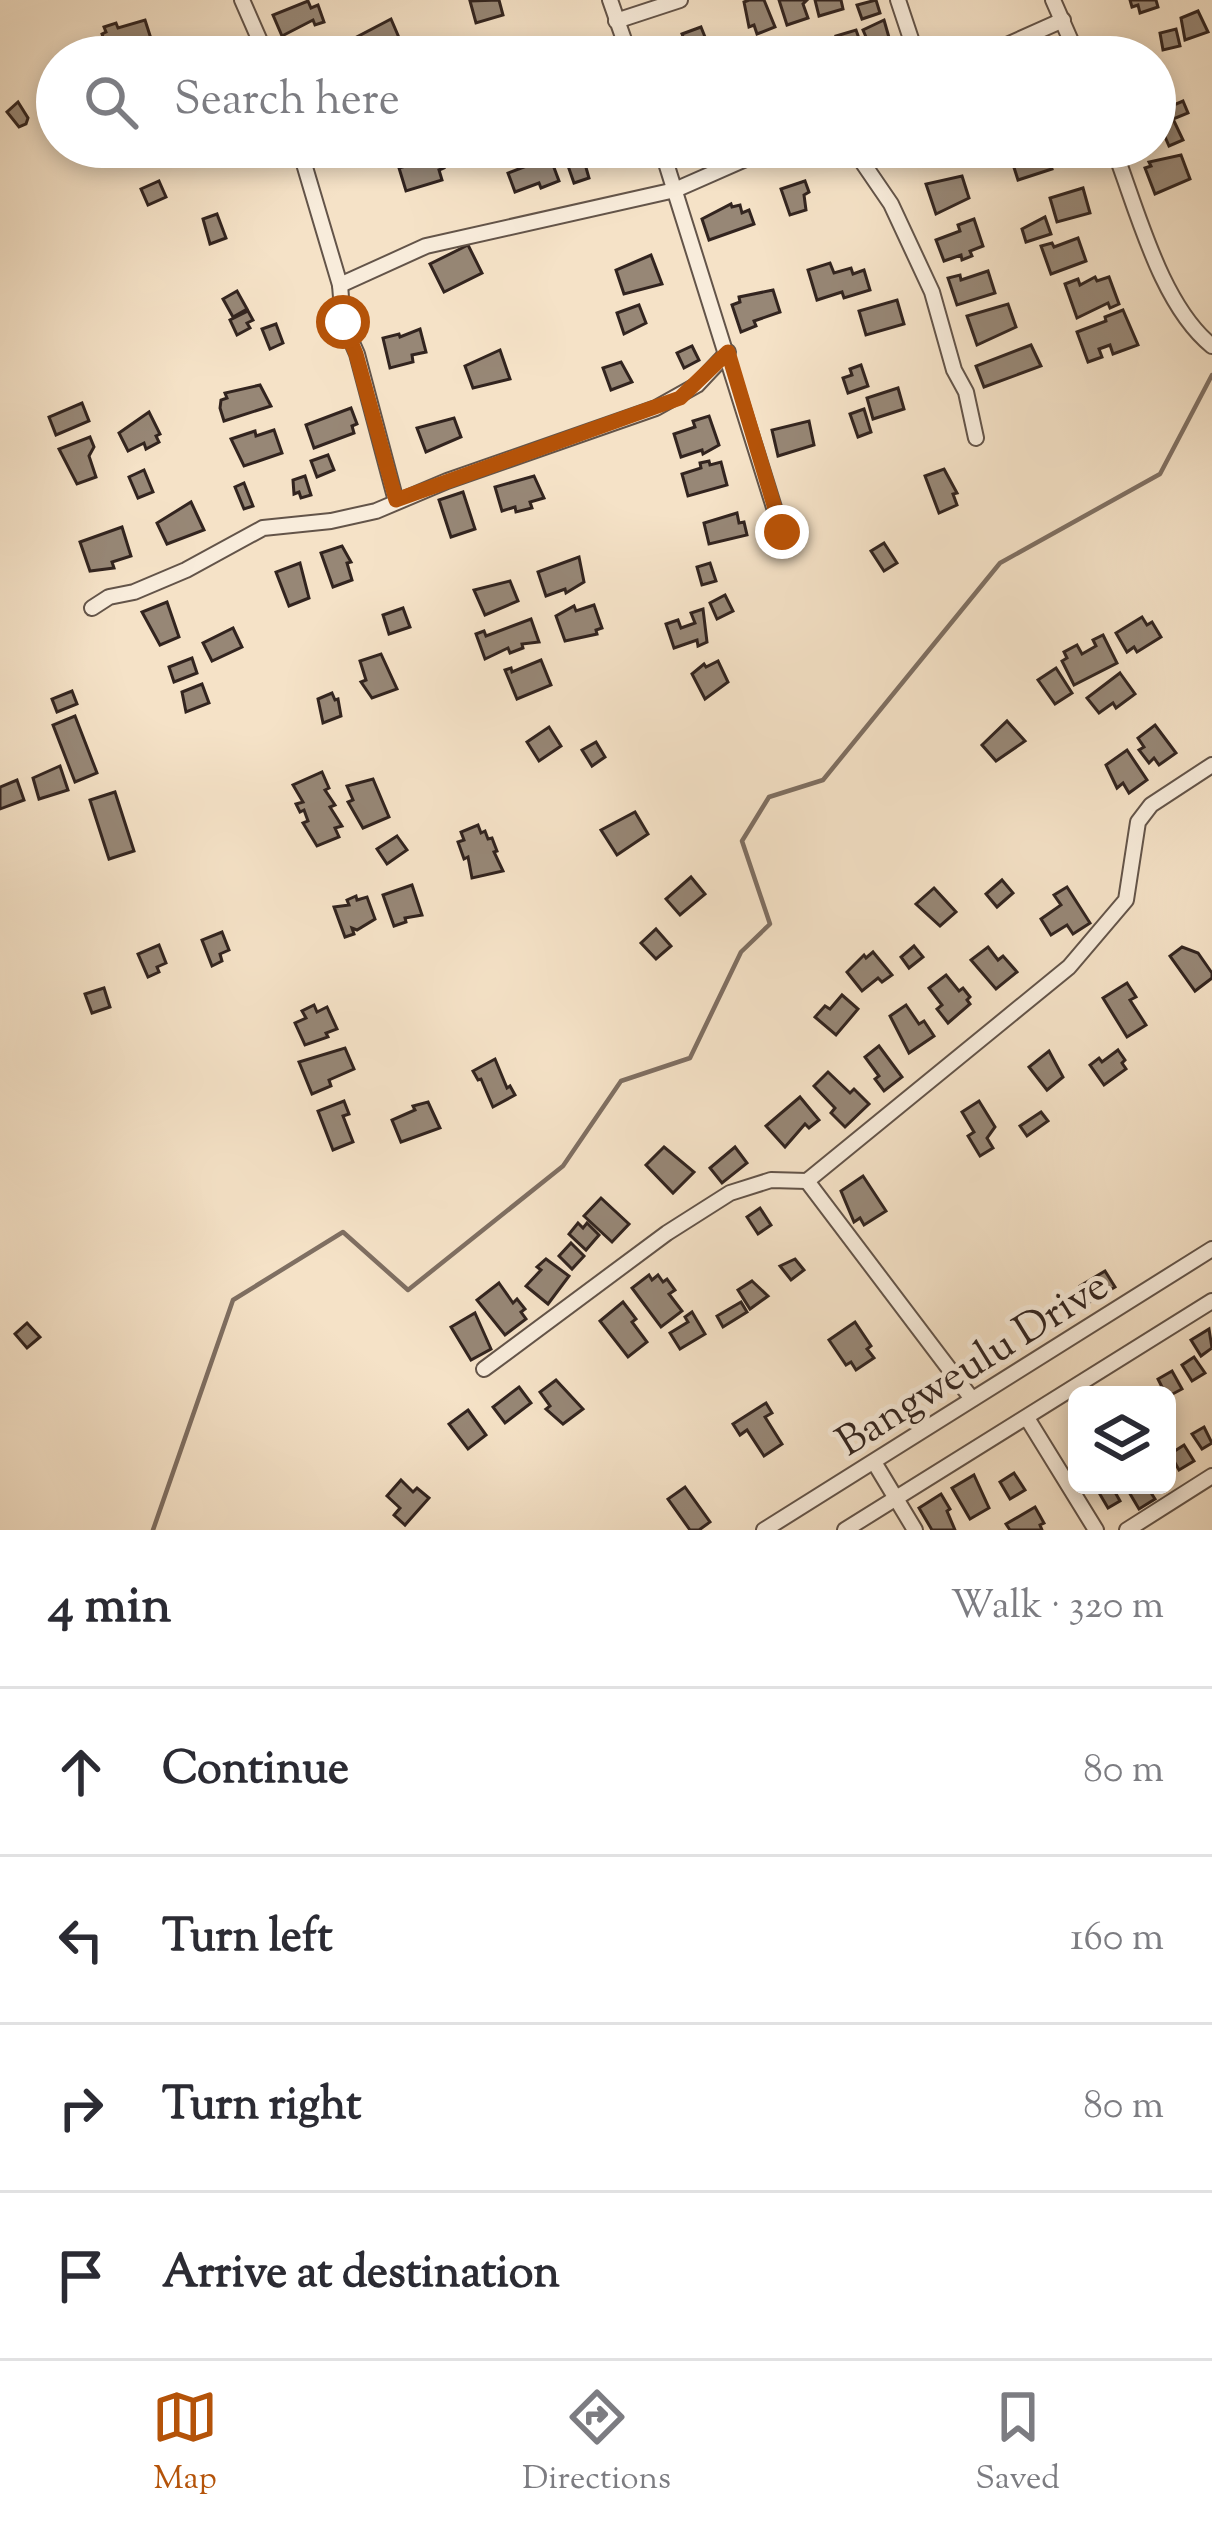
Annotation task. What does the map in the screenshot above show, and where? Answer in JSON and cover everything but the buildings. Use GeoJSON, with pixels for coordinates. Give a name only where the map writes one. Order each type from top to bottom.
{"type":"FeatureCollection","features":[{"type":"Feature","properties":{"kind":"street"},"geometry":{"type":"LineString","coordinates":[[242,0],[258,36]]}},
{"type":"Feature","properties":{"kind":"street"},"geometry":{"type":"LineString","coordinates":[[610,0],[622,36]]}},
{"type":"Feature","properties":{"kind":"street"},"geometry":{"type":"LineString","coordinates":[[616,21],[680,0]]}},
{"type":"Feature","properties":{"kind":"street"},"geometry":{"type":"LineString","coordinates":[[898,0],[909,36]]}},
{"type":"Feature","properties":{"kind":"street"},"geometry":{"type":"LineString","coordinates":[[1054,0],[1069,36]]}},
{"type":"Feature","properties":{"kind":"street"},"geometry":{"type":"LineString","coordinates":[[1027,36],[1063,20]]}},
{"type":"Feature","properties":{"kind":"street"},"geometry":{"type":"LineString","coordinates":[[305,168],[340,285],[343,322],[396,500]]}},
{"type":"Feature","properties":{"kind":"street"},"geometry":{"type":"LineString","coordinates":[[668,168],[782,532]]}},
{"type":"Feature","properties":{"kind":"street"},"geometry":{"type":"LineString","coordinates":[[340,285],[426,246],[675,190],[725,168]]}},
{"type":"Feature","properties":{"kind":"street"},"geometry":{"type":"LineString","coordinates":[[866,168],[891,204],[932,292],[954,370],[966,392],[976,438]]}},
{"type":"Feature","properties":{"kind":"street"},"geometry":{"type":"LineString","coordinates":[[1121,168],[1171,295],[1212,346]]}},
{"type":"Feature","properties":{"kind":"street"},"geometry":{"type":"LineString","coordinates":[[92,608],[110,596],[134,592],[186,570],[263,528],[354,517],[668,403],[697,385],[728,352]]}},
{"type":"Feature","properties":{"kind":"street"},"geometry":{"type":"LineString","coordinates":[[484,1369],[667,1233],[730,1193],[771,1180],[807,1181],[1069,967],[1126,900],[1132,836],[1144,812],[1212,765]]}},
{"type":"Feature","properties":{"kind":"street"},"geometry":{"type":"LineString","coordinates":[[807,1181],[972,1399]]}},
{"type":"Feature","properties":{"kind":"street","name":"Bangweulu Drive"},"geometry":{"type":"LineString","coordinates":[[764,1530],[1212,1249]]}},
{"type":"Feature","properties":{"kind":"street","name":"Bangweulu Drive"},"geometry":{"type":"LineString","coordinates":[[845,1530],[1212,1301]]}},
{"type":"Feature","properties":{"kind":"street"},"geometry":{"type":"LineString","coordinates":[[1028,1418],[1096,1530]]}},
{"type":"Feature","properties":{"kind":"street"},"geometry":{"type":"LineString","coordinates":[[874,1462],[915,1530]]}},
{"type":"Feature","properties":{"kind":"street"},"geometry":{"type":"LineString","coordinates":[[1126,1530],[1212,1476]]}},
{"type":"Feature","properties":{"kind":"waterway"},"geometry":{"type":"LineString","coordinates":[[153,1530],[233,1300],[343,1232],[408,1290],[563,1166],[621,1081],[690,1058],[741,952],[770,924],[742,841],[769,797],[823,780],[1000,563],[1160,474],[1212,375]]}},
{"type":"Feature","properties":{"kind":"route"},"geometry":{"type":"LineString","coordinates":[[343,322],[396,500],[680,398],[728,352],[782,532]]}}]}
